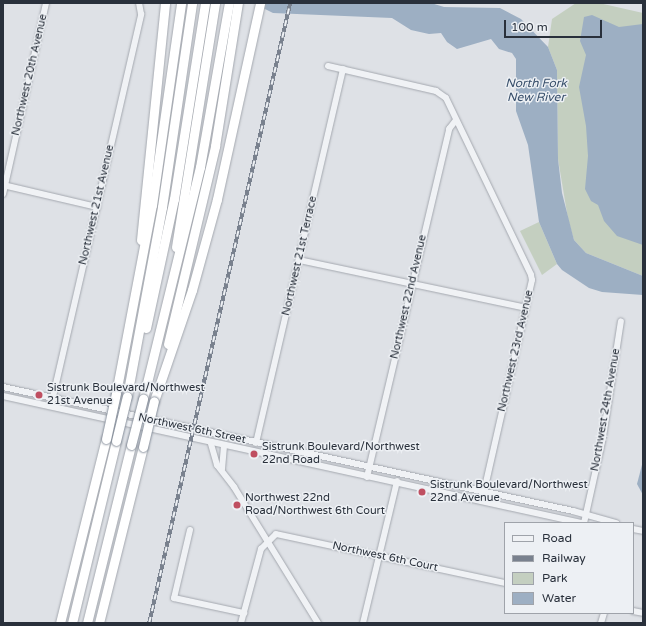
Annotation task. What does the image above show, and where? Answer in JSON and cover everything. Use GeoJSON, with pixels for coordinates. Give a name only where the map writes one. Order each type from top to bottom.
{"type":"FeatureCollection","features":[{"type":"Feature","properties":{"kind":"highway"},"geometry":{"type":"LineString","coordinates":[[139,275],[143,199],[165,3]]}},
{"type":"Feature","properties":{"kind":"highway"},"geometry":{"type":"LineString","coordinates":[[60,623],[116,393],[139,275],[182,3]]}},
{"type":"Feature","properties":{"kind":"highway"},"geometry":{"type":"LineString","coordinates":[[72,623],[132,373],[162,207],[192,3]]}},
{"type":"Feature","properties":{"kind":"highway"},"geometry":{"type":"LineString","coordinates":[[143,399],[178,235],[208,14],[205,3]]}},
{"type":"Feature","properties":{"kind":"highway"},"geometry":{"type":"LineString","coordinates":[[132,373],[145,335],[171,218],[208,14],[215,3]]}},
{"type":"Feature","properties":{"kind":"highway"},"geometry":{"type":"LineString","coordinates":[[87,623],[200,167],[228,3]]}},
{"type":"Feature","properties":{"kind":"highway"},"geometry":{"type":"LineString","coordinates":[[99,623],[207,182],[238,3]]}},
{"type":"Feature","properties":{"kind":"highway"},"geometry":{"type":"LineString","coordinates":[[154,401],[192,290],[215,207],[260,3]]}},
{"type":"Feature","properties":{"kind":"street","name":"Northwest 20th Avenue"},"geometry":{"type":"LineString","coordinates":[[3,194],[46,3]]}},
{"type":"Feature","properties":{"kind":"street","name":"Northwest 21st Avenue"},"geometry":{"type":"LineString","coordinates":[[51,407],[140,14],[139,3]]}},
{"type":"Feature","properties":{"kind":"street","name":"Northwest 23rd Avenue"},"geometry":{"type":"LineString","coordinates":[[328,66],[436,91],[446,98],[532,275],[526,308],[481,501]]}},
{"type":"Feature","properties":{"kind":"street","name":"Northwest 21st Terrace"},"geometry":{"type":"LineString","coordinates":[[256,443],[344,69]]}},
{"type":"Feature","properties":{"kind":"street","name":"Northwest 22nd Avenue"},"geometry":{"type":"LineString","coordinates":[[367,477],[449,129],[456,120]]}},
{"type":"Feature","properties":{"kind":"street"},"geometry":{"type":"LineString","coordinates":[[4,185],[97,207]]}},
{"type":"Feature","properties":{"kind":"street"},"geometry":{"type":"LineString","coordinates":[[300,260],[526,308]]}},
{"type":"Feature","properties":{"kind":"street","name":"Northwest 24th Avenue"},"geometry":{"type":"LineString","coordinates":[[582,522],[586,514],[603,437],[622,321]]}},
{"type":"Feature","properties":{"kind":"street","name":"Northwest 6th Street"},"geometry":{"type":"LineString","coordinates":[[3,387],[586,514],[613,522]]}},
{"type":"Feature","properties":{"kind":"street","name":"Northwest 6th Street"},"geometry":{"type":"LineString","coordinates":[[3,396],[211,444],[577,522]]}},
{"type":"Feature","properties":{"kind":"street"},"geometry":{"type":"LineString","coordinates":[[211,444],[214,460],[222,469],[268,541],[318,623]]}},
{"type":"Feature","properties":{"kind":"street"},"geometry":{"type":"LineString","coordinates":[[222,469],[224,446]]}},
{"type":"Feature","properties":{"kind":"street"},"geometry":{"type":"LineString","coordinates":[[363,623],[378,555],[399,473]]}},
{"type":"Feature","properties":{"kind":"street"},"geometry":{"type":"LineString","coordinates":[[190,530],[174,598],[244,613]]}},
{"type":"Feature","properties":{"kind":"street","name":"Northwest 6th Court"},"geometry":{"type":"LineString","coordinates":[[268,541],[276,534],[504,583]]}},
{"type":"Feature","properties":{"kind":"street"},"geometry":{"type":"LineString","coordinates":[[241,623],[261,549],[268,541]]}},
{"type":"Feature","properties":{"kind":"green space"},"geometry":{"type":"Polygon","coordinates":[[[576,3],[599,3],[643,13],[643,276],[586,253],[574,240],[568,219],[558,159],[557,70],[548,47],[552,19],[576,3]]]}},
{"type":"Feature","properties":{"kind":"green space"},"geometry":{"type":"Polygon","coordinates":[[[539,222],[557,264],[542,275],[520,231],[539,222]]]}},
{"type":"Feature","properties":{"kind":"water","name":"North Fork New River"},"geometry":{"type":"Polygon","coordinates":[[[253,3],[431,3],[444,7],[500,8],[521,19],[548,47],[557,70],[558,159],[562,193],[574,240],[586,253],[643,276],[643,295],[602,292],[589,288],[562,270],[557,264],[539,222],[528,145],[516,111],[516,59],[512,53],[499,49],[491,39],[457,49],[447,42],[441,33],[429,34],[411,30],[392,18],[273,13],[253,3]]]}},
{"type":"Feature","properties":{"kind":"water"},"geometry":{"type":"Polygon","coordinates":[[[592,15],[619,27],[643,24],[643,245],[617,236],[604,221],[598,205],[591,201],[585,189],[588,156],[586,126],[579,87],[586,55],[580,41],[584,17],[592,15]]]}},
{"type":"Feature","properties":{"kind":"water"},"geometry":{"type":"Polygon","coordinates":[[[643,461],[643,495],[637,484],[643,461]]]}},
{"type":"Feature","properties":{"kind":"railway"},"geometry":{"type":"LineString","coordinates":[[149,623],[290,3]]}},
{"type":"Feature","properties":{"kind":"place","name":"Sistrunk Boulevard/Northwest 21st Avenue"},"geometry":{"type":"Point","coordinates":[39,395]}},
{"type":"Feature","properties":{"kind":"place","name":"Sistrunk Boulevard/Northwest 22nd Road"},"geometry":{"type":"Point","coordinates":[254,454]}},
{"type":"Feature","properties":{"kind":"place","name":"Sistrunk Boulevard/Northwest 22nd Avenue"},"geometry":{"type":"Point","coordinates":[422,492]}},
{"type":"Feature","properties":{"kind":"place","name":"Northwest 22nd Road/Northwest 6th Court"},"geometry":{"type":"Point","coordinates":[237,505]}}]}
